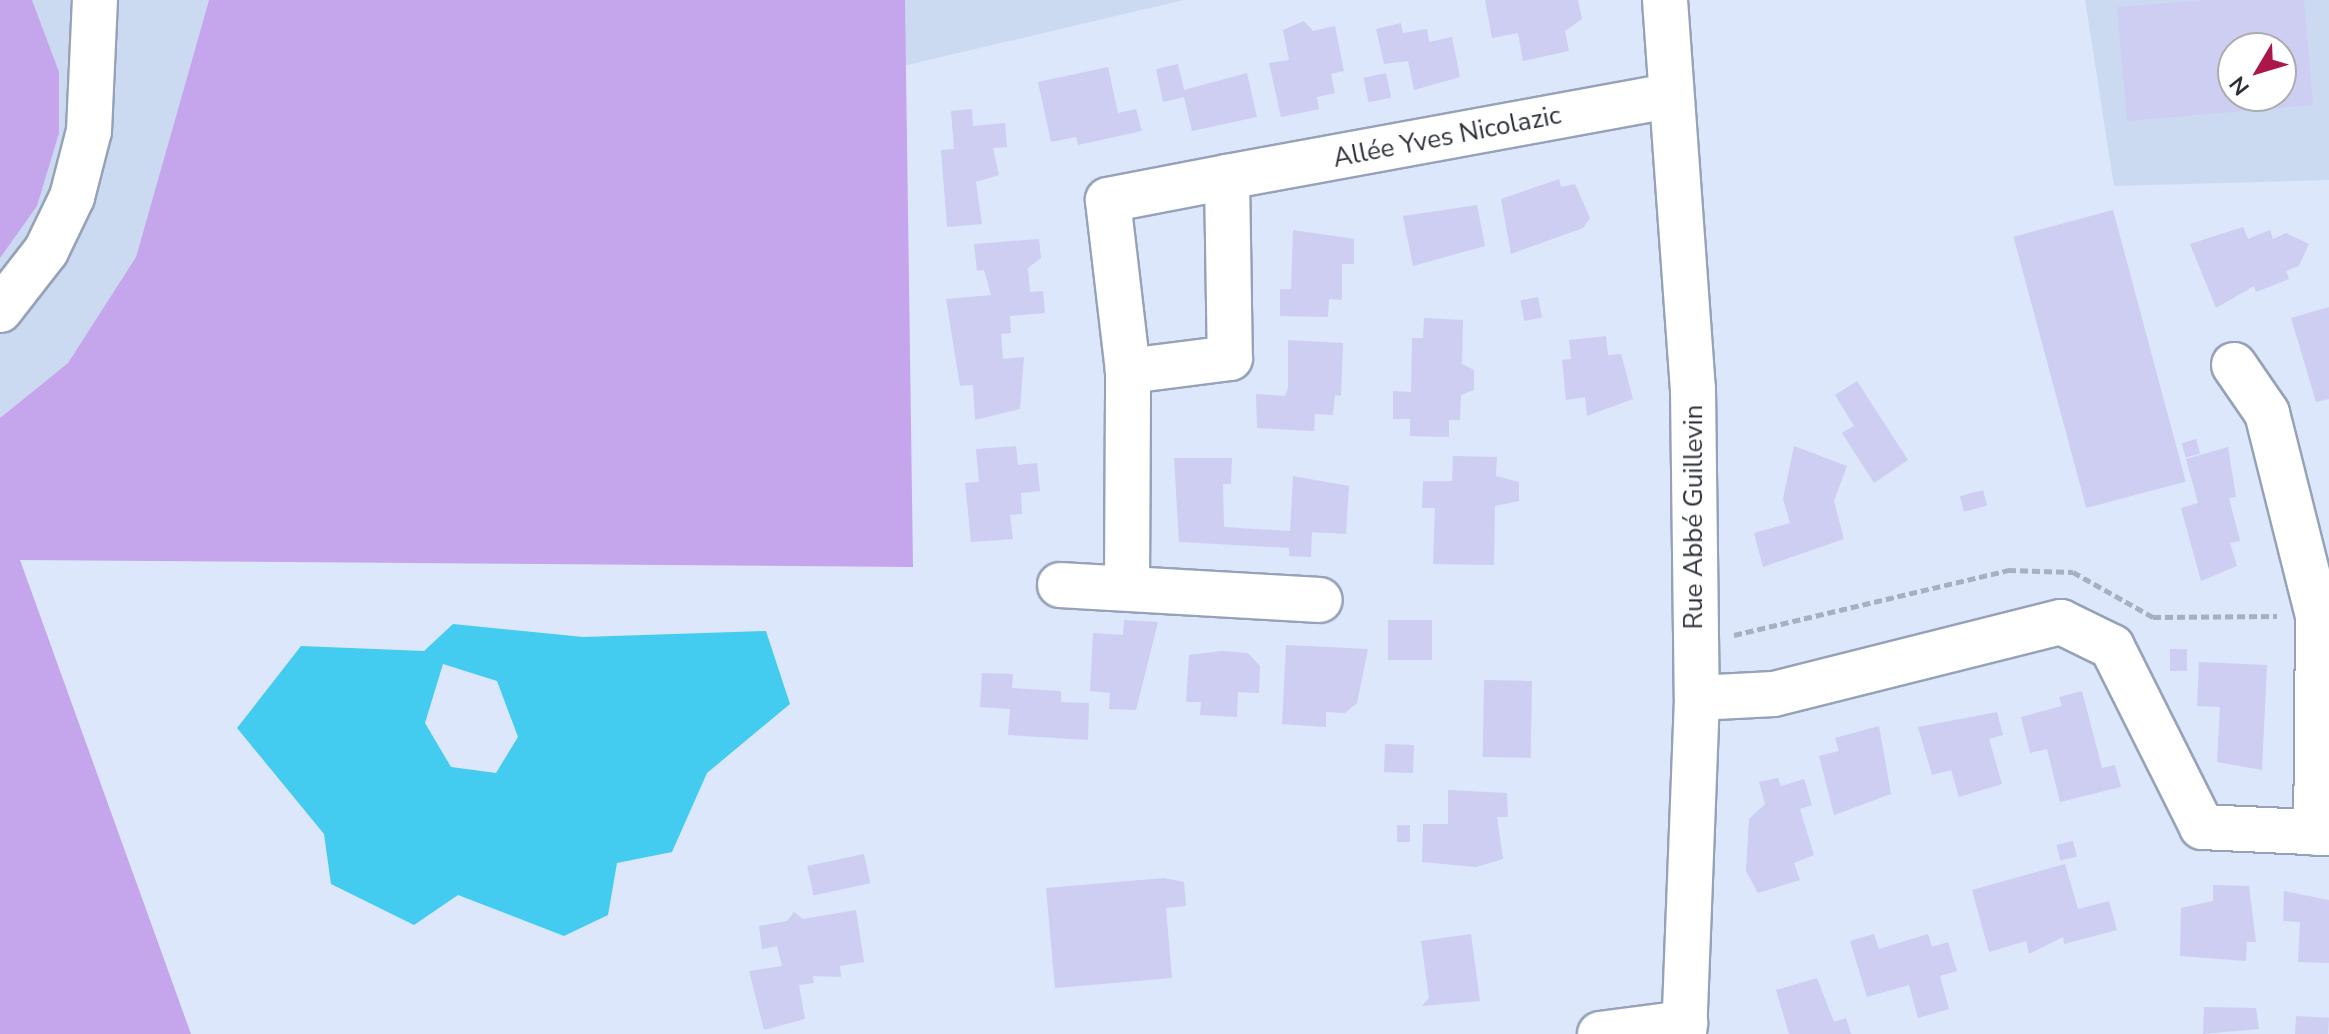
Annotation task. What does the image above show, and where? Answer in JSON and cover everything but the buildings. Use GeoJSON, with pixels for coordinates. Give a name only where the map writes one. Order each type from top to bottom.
{"type":"FeatureCollection","features":[{"type":"Feature","properties":{"kind":"street"},"geometry":{"type":"LineString","coordinates":[[73,0],[91,51]]}},
{"type":"Feature","properties":{"kind":"street"},"geometry":{"type":"LineString","coordinates":[[0,310],[46,251],[72,197],[89,131],[95,0]]}},
{"type":"Feature","properties":{"kind":"street","name":"Rue Abbé Guillevin"},"geometry":{"type":"LineString","coordinates":[[1665,0],[1667,96],[1693,389],[1697,698],[1684,1028]]}},
{"type":"Feature","properties":{"kind":"street","name":"Allée Yves Nicolazic"},"geometry":{"type":"LineString","coordinates":[[1128,371],[1108,200],[1667,96]]}},
{"type":"Feature","properties":{"kind":"street"},"geometry":{"type":"LineString","coordinates":[[1127,585],[1128,371],[1230,358],[1227,177]]}},
{"type":"Feature","properties":{"kind":"street"},"geometry":{"type":"LineString","coordinates":[[1697,698],[1774,694],[2061,622],[2112,647],[2202,827],[2323,833],[2318,616],[2267,413],[2234,365]]}},
{"type":"Feature","properties":{"kind":"street"},"geometry":{"type":"LineString","coordinates":[[1060,585],[1127,585],[1320,600]]}},
{"type":"Feature","properties":{"kind":"street"},"geometry":{"type":"LineString","coordinates":[[1600,1034],[1684,1028]]}},
{"type":"Feature","properties":{"kind":"shaded area"},"geometry":{"type":"Polygon","coordinates":[[[0,0],[209,0],[136,257],[68,363],[0,418],[0,0]]]}},
{"type":"Feature","properties":{"kind":"shaded area"},"geometry":{"type":"Polygon","coordinates":[[[0,0],[32,0],[59,72],[59,133],[37,206],[0,258],[0,0]]]}},
{"type":"Feature","properties":{"kind":"shaded area"},"geometry":{"type":"Polygon","coordinates":[[[209,0],[905,0],[913,567],[20,560],[191,1034],[0,1034],[0,418],[68,363],[136,257],[209,0]]]}},
{"type":"Feature","properties":{"kind":"shaded area"},"geometry":{"type":"Polygon","coordinates":[[[905,0],[1184,0],[903,66],[905,0]]]}},
{"type":"Feature","properties":{"kind":"shaded area"},"geometry":{"type":"Polygon","coordinates":[[[2085,0],[2329,0],[2329,180],[2114,186],[2085,0]]]}},
{"type":"Feature","properties":{"kind":"water"},"geometry":{"type":"Polygon","coordinates":[[[453,624],[583,637],[766,631],[790,704],[707,773],[672,852],[617,863],[608,915],[564,936],[458,895],[414,925],[331,884],[324,834],[237,728],[301,646],[424,651],[453,624]],[[443,664],[425,723],[451,767],[496,773],[518,737],[497,681],[443,664]]]}}]}
